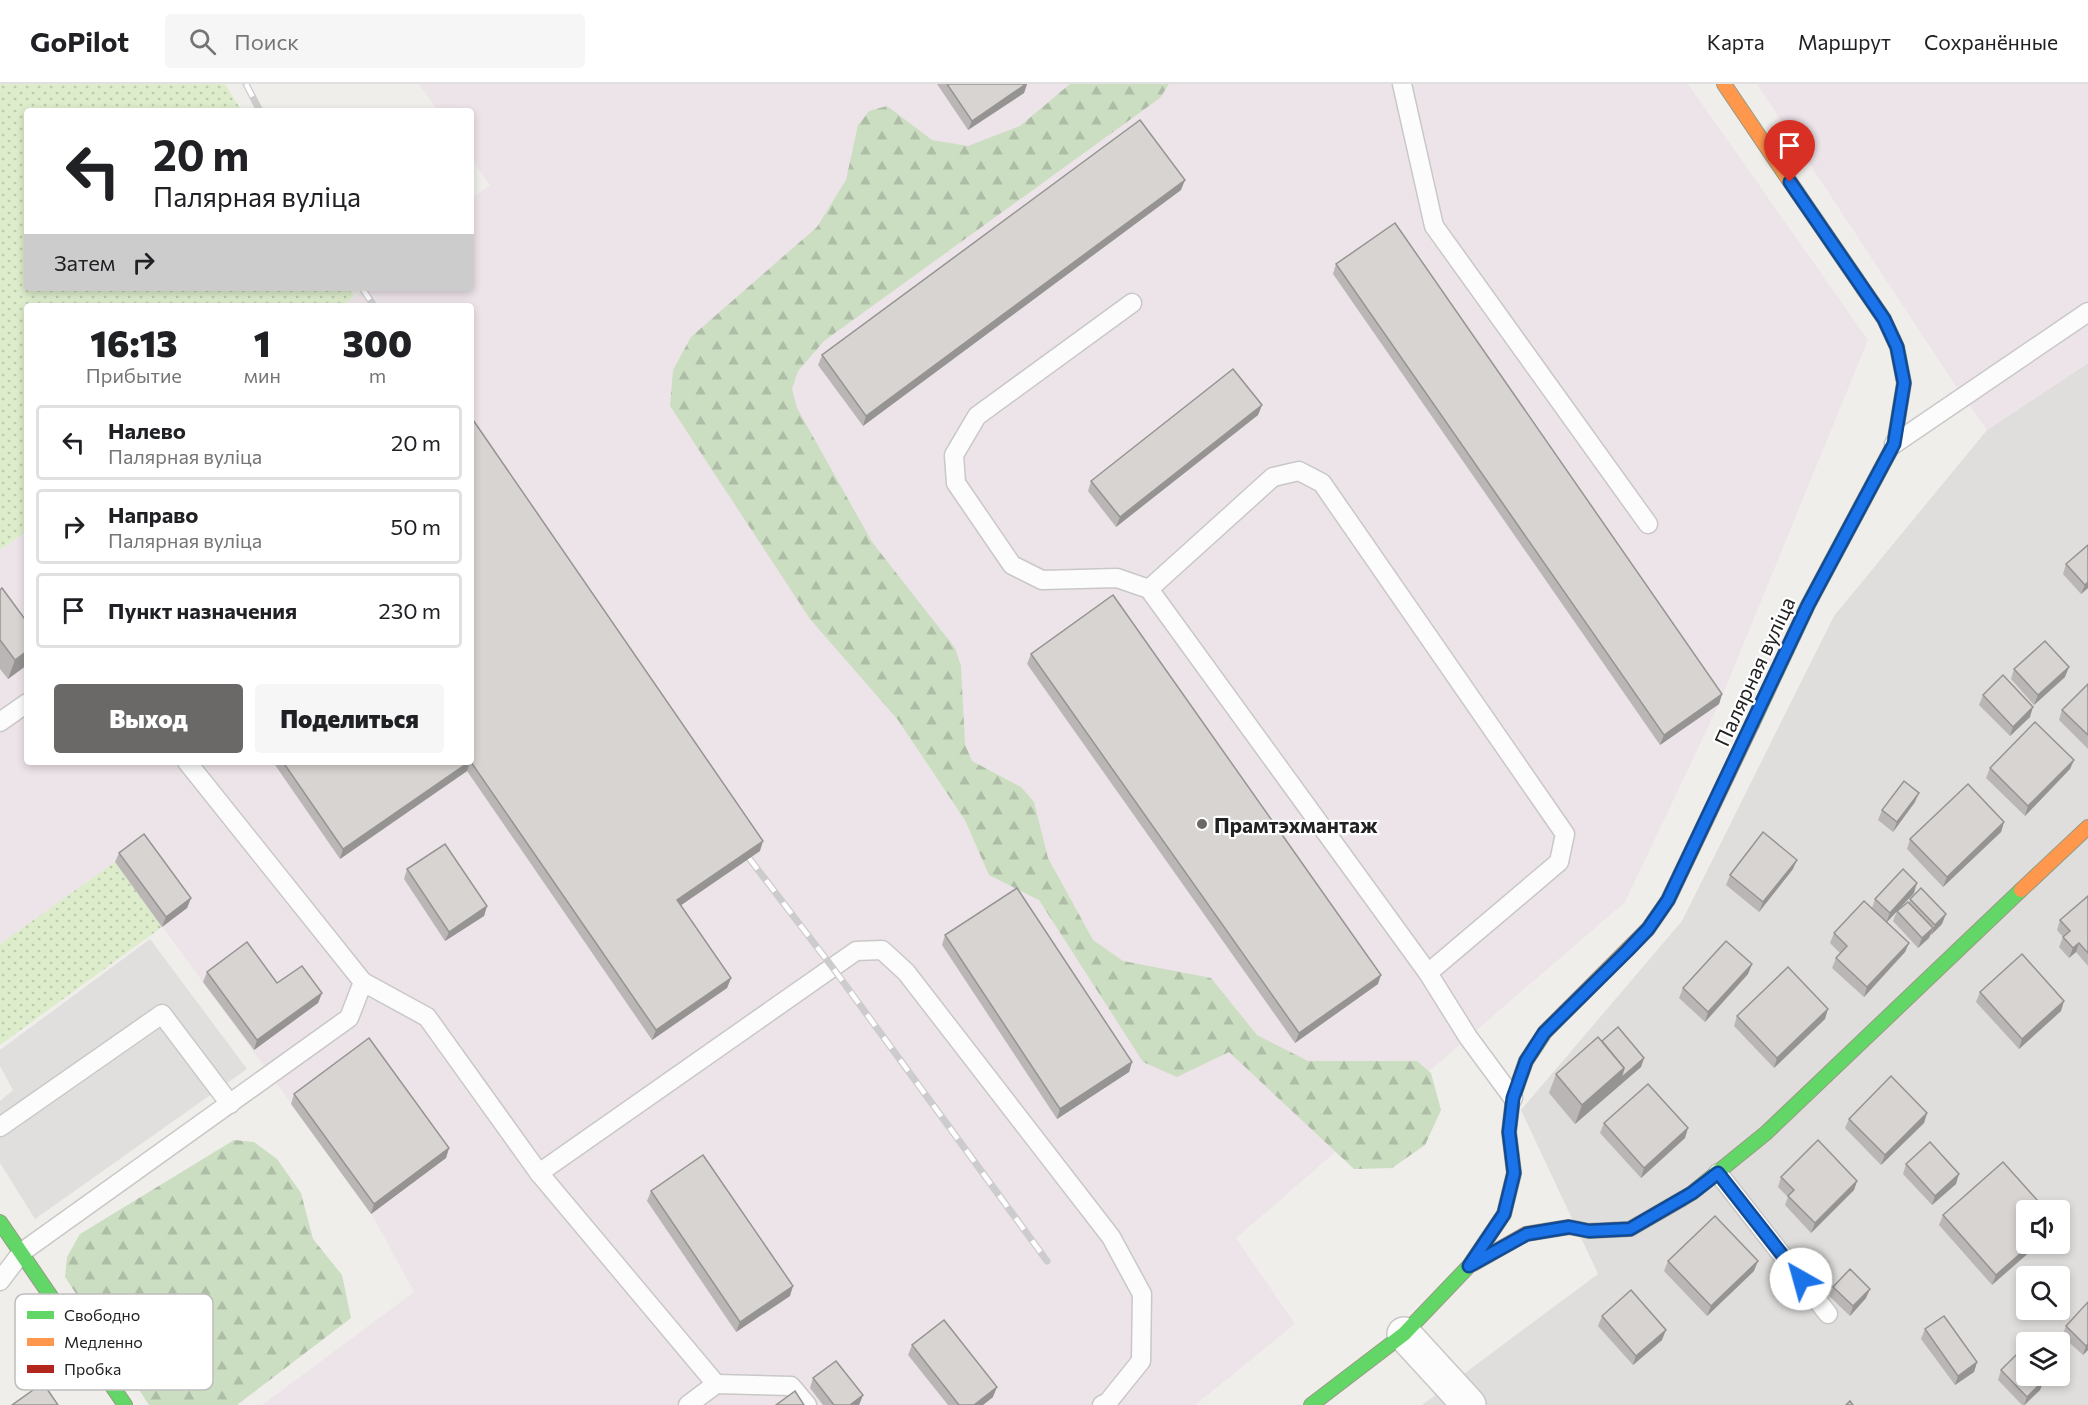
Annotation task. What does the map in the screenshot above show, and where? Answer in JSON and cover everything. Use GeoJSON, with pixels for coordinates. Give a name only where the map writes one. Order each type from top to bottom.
{"type":"FeatureCollection","features":[{"type":"Feature","properties":{"kind":"street","name":"Палярная вуліца"},"geometry":{"type":"LineString","coordinates":[[1311,1405],[1404,1334],[1469,1266],[1504,1214],[1514,1173],[1509,1132],[1513,1098],[1526,1061],[1544,1033],[1648,929],[1668,900],[1808,605],[1894,444],[1904,383],[1897,347],[1884,319],[1724,84]]}},
{"type":"Feature","properties":{"kind":"street","name":"Палярная вуліца"},"geometry":{"type":"LineString","coordinates":[[1469,1266],[1527,1234],[1569,1227],[1589,1231],[1630,1229],[1692,1193],[1766,1133],[2088,827]]}},
{"type":"Feature","properties":{"kind":"street"},"geometry":{"type":"LineString","coordinates":[[0,1222],[50,1294]]}},
{"type":"Feature","properties":{"kind":"street"},"geometry":{"type":"LineString","coordinates":[[1404,1334],[1469,1405]]}},
{"type":"Feature","properties":{"kind":"street"},"geometry":{"type":"LineString","coordinates":[[115,1390],[125,1405]]}},
{"type":"Feature","properties":{"kind":"lane"},"geometry":{"type":"LineString","coordinates":[[1402,84],[1434,226],[1648,524]]}},
{"type":"Feature","properties":{"kind":"lane"},"geometry":{"type":"LineString","coordinates":[[1132,303],[977,416],[954,455],[956,483],[1012,565],[1042,580],[1117,579],[1149,589],[1428,973],[1468,1038],[1513,1098]]}},
{"type":"Feature","properties":{"kind":"lane"},"geometry":{"type":"LineString","coordinates":[[1894,444],[2088,312]]}},
{"type":"Feature","properties":{"kind":"lane"},"geometry":{"type":"LineString","coordinates":[[1149,589],[1273,477],[1299,471],[1322,483],[1565,834],[1558,862],[1428,973]]}},
{"type":"Feature","properties":{"kind":"lane"},"geometry":{"type":"LineString","coordinates":[[0,722],[24,705]]}},
{"type":"Feature","properties":{"kind":"lane"},"geometry":{"type":"LineString","coordinates":[[189,765],[363,982],[427,1017],[539,1173],[716,1384]]}},
{"type":"Feature","properties":{"kind":"lane"},"geometry":{"type":"LineString","coordinates":[[539,1173],[856,951],[882,950],[906,972],[1112,1237],[1142,1294],[1141,1361],[1108,1402],[1102,1405]]}},
{"type":"Feature","properties":{"kind":"lane"},"geometry":{"type":"LineString","coordinates":[[0,1281],[22,1252],[349,1018],[363,982]]}},
{"type":"Feature","properties":{"kind":"lane"},"geometry":{"type":"LineString","coordinates":[[0,1127],[162,1014],[230,1104]]}},
{"type":"Feature","properties":{"kind":"lane"},"geometry":{"type":"LineString","coordinates":[[1718,1173],[1828,1314]]}},
{"type":"Feature","properties":{"kind":"lane"},"geometry":{"type":"LineString","coordinates":[[688,1405],[716,1384],[791,1386],[807,1405]]}},
{"type":"Feature","properties":{"kind":"shaded area"},"geometry":{"type":"Polygon","coordinates":[[[419,84],[1688,84],[1868,340],[1719,704],[1625,902],[1236,1238],[1295,1324],[1195,1405],[262,1405],[414,1292],[371,1213],[116,863],[0,944],[0,550],[24,533],[24,765],[474,765],[474,303],[346,303],[364,291],[474,291],[474,197],[490,185],[474,162],[474,108],[436,108],[419,84]]]}},
{"type":"Feature","properties":{"kind":"shaded area"},"geometry":{"type":"Polygon","coordinates":[[[1757,84],[2088,84],[2088,363],[1987,430],[1757,84]]]}},
{"type":"Feature","properties":{"kind":"shaded area"},"geometry":{"type":"Polygon","coordinates":[[[2088,363],[2088,1405],[1422,1405],[1598,1274],[1521,1110],[1682,921],[1834,616],[1987,430],[2088,363]]]}},
{"type":"Feature","properties":{"kind":"shaded area"},"geometry":{"type":"Polygon","coordinates":[[[150,939],[247,1069],[35,1219],[0,1163],[0,1101],[13,1090],[0,1066],[0,1050],[150,939]]]}},
{"type":"Feature","properties":{"kind":"green space"},"geometry":{"type":"Polygon","coordinates":[[[0,84],[225,84],[240,108],[24,108],[24,291],[351,291],[354,297],[345,303],[24,303],[24,533],[0,550],[0,84]]]}},
{"type":"Feature","properties":{"kind":"green space"},"geometry":{"type":"Polygon","coordinates":[[[1070,84],[1169,84],[1160,98],[824,341],[798,371],[792,389],[797,408],[872,542],[955,648],[961,666],[965,744],[972,761],[1021,787],[1034,802],[1048,858],[1093,940],[1123,961],[1211,978],[1257,1035],[1308,1061],[1417,1061],[1431,1073],[1441,1110],[1425,1145],[1392,1168],[1354,1169],[1229,1052],[1177,1077],[1143,1062],[1039,900],[989,875],[965,820],[898,720],[810,619],[670,406],[673,370],[691,337],[817,227],[846,180],[858,125],[869,111],[887,106],[932,140],[968,146],[1020,126],[1070,84]]]}},
{"type":"Feature","properties":{"kind":"green space"},"geometry":{"type":"Polygon","coordinates":[[[115,862],[162,927],[0,1045],[0,944],[115,862]]]}},
{"type":"Feature","properties":{"kind":"green space"},"geometry":{"type":"Polygon","coordinates":[[[234,1140],[254,1142],[277,1159],[301,1193],[313,1239],[342,1275],[351,1318],[237,1405],[149,1405],[139,1390],[213,1390],[213,1294],[76,1294],[65,1277],[67,1257],[80,1234],[234,1140]]]}},
{"type":"Feature","properties":{"kind":"building"},"geometry":{"type":"Polygon","coordinates":[[[947,84],[1026,84],[972,121],[947,84]]]}},
{"type":"Feature","properties":{"kind":"building"},"geometry":{"type":"Polygon","coordinates":[[[1140,120],[1185,180],[866,416],[822,355],[1140,120]]]}},
{"type":"Feature","properties":{"kind":"building"},"geometry":{"type":"Polygon","coordinates":[[[1395,223],[1722,694],[1664,735],[1336,264],[1395,223]]]}},
{"type":"Feature","properties":{"kind":"building"},"geometry":{"type":"Polygon","coordinates":[[[1233,369],[1262,405],[1120,517],[1091,481],[1233,369]]]}},
{"type":"Feature","properties":{"kind":"building"},"geometry":{"type":"Polygon","coordinates":[[[474,421],[763,841],[677,900],[731,978],[656,1030],[473,765],[474,421]]]}},
{"type":"Feature","properties":{"kind":"building"},"geometry":{"type":"Polygon","coordinates":[[[2088,545],[2088,582],[2085,585],[2066,564],[2088,545]]]}},
{"type":"Feature","properties":{"kind":"building"},"geometry":{"type":"Polygon","coordinates":[[[2,588],[24,618],[24,653],[15,660],[0,640],[0,590],[2,588]]]}},
{"type":"Feature","properties":{"kind":"building","name":"Прамтэхмантаж"},"geometry":{"type":"Polygon","coordinates":[[[1113,595],[1381,975],[1299,1033],[1031,654],[1113,595]]]}},
{"type":"Feature","properties":{"kind":"building"},"geometry":{"type":"Polygon","coordinates":[[[2045,641],[2069,667],[2038,695],[2014,669],[2045,641]]]}},
{"type":"Feature","properties":{"kind":"building"},"geometry":{"type":"Polygon","coordinates":[[[2003,675],[2033,707],[2013,727],[1983,695],[2003,675]]]}},
{"type":"Feature","properties":{"kind":"building"},"geometry":{"type":"Polygon","coordinates":[[[2088,684],[2088,735],[2062,710],[2088,684]]]}},
{"type":"Feature","properties":{"kind":"building"},"geometry":{"type":"Polygon","coordinates":[[[2035,722],[2074,760],[2028,806],[1990,768],[2035,722]]]}},
{"type":"Feature","properties":{"kind":"building"},"geometry":{"type":"Polygon","coordinates":[[[285,765],[465,765],[343,849],[285,765]]]}},
{"type":"Feature","properties":{"kind":"building"},"geometry":{"type":"Polygon","coordinates":[[[1904,781],[1919,793],[1897,822],[1882,810],[1904,781]]]}},
{"type":"Feature","properties":{"kind":"building"},"geometry":{"type":"Polygon","coordinates":[[[1968,784],[2004,822],[1947,877],[1910,839],[1968,784]]]}},
{"type":"Feature","properties":{"kind":"building"},"geometry":{"type":"Polygon","coordinates":[[[1763,832],[1797,860],[1763,902],[1730,875],[1763,832]]]}},
{"type":"Feature","properties":{"kind":"building"},"geometry":{"type":"Polygon","coordinates":[[[144,834],[191,898],[166,917],[119,853],[144,834]]]}},
{"type":"Feature","properties":{"kind":"building"},"geometry":{"type":"Polygon","coordinates":[[[445,844],[487,906],[449,932],[407,869],[445,844]]]}},
{"type":"Feature","properties":{"kind":"building"},"geometry":{"type":"Polygon","coordinates":[[[1903,869],[1917,883],[1890,913],[1875,899],[1903,869]]]}},
{"type":"Feature","properties":{"kind":"building"},"geometry":{"type":"Polygon","coordinates":[[[1017,888],[1132,1062],[1060,1109],[945,935],[1017,888]]]}},
{"type":"Feature","properties":{"kind":"building"},"geometry":{"type":"Polygon","coordinates":[[[1921,888],[1946,914],[1935,925],[1910,899],[1921,888]]]}},
{"type":"Feature","properties":{"kind":"building"},"geometry":{"type":"Polygon","coordinates":[[[2088,896],[2088,953],[2079,943],[2073,948],[2063,937],[2070,931],[2060,920],[2088,896]]]}},
{"type":"Feature","properties":{"kind":"building"},"geometry":{"type":"Polygon","coordinates":[[[1864,901],[1909,943],[1867,987],[1836,958],[1847,946],[1834,933],[1864,901]]]}},
{"type":"Feature","properties":{"kind":"building"},"geometry":{"type":"Polygon","coordinates":[[[1908,902],[1933,928],[1922,938],[1897,911],[1908,902]]]}},
{"type":"Feature","properties":{"kind":"building"},"geometry":{"type":"Polygon","coordinates":[[[1726,941],[1752,964],[1708,1012],[1683,988],[1726,941]]]}},
{"type":"Feature","properties":{"kind":"building"},"geometry":{"type":"Polygon","coordinates":[[[247,942],[277,983],[302,966],[322,993],[257,1040],[207,972],[247,942]]]}},
{"type":"Feature","properties":{"kind":"building"},"geometry":{"type":"Polygon","coordinates":[[[2022,954],[2064,1001],[2022,1039],[1980,992],[2022,954]]]}},
{"type":"Feature","properties":{"kind":"building"},"geometry":{"type":"Polygon","coordinates":[[[1788,967],[1828,1009],[1777,1058],[1737,1016],[1788,967]]]}},
{"type":"Feature","properties":{"kind":"building"},"geometry":{"type":"Polygon","coordinates":[[[1618,1027],[1644,1058],[1621,1078],[1624,1068],[1602,1041],[1618,1027]]]}},
{"type":"Feature","properties":{"kind":"building"},"geometry":{"type":"Polygon","coordinates":[[[1598,1037],[1624,1068],[1582,1105],[1556,1074],[1598,1037]]]}},
{"type":"Feature","properties":{"kind":"building"},"geometry":{"type":"Polygon","coordinates":[[[369,1038],[449,1148],[374,1204],[294,1094],[369,1038]]]}},
{"type":"Feature","properties":{"kind":"building"},"geometry":{"type":"Polygon","coordinates":[[[1891,1076],[1927,1113],[1885,1155],[1849,1119],[1891,1076]]]}},
{"type":"Feature","properties":{"kind":"building"},"geometry":{"type":"Polygon","coordinates":[[[1648,1084],[1688,1128],[1644,1168],[1604,1123],[1648,1084]]]}},
{"type":"Feature","properties":{"kind":"building"},"geometry":{"type":"Polygon","coordinates":[[[1818,1140],[1857,1181],[1815,1223],[1788,1196],[1794,1190],[1781,1177],[1818,1140]]]}},
{"type":"Feature","properties":{"kind":"building"},"geometry":{"type":"Polygon","coordinates":[[[1930,1142],[1959,1174],[1935,1196],[1906,1164],[1930,1142]]]}},
{"type":"Feature","properties":{"kind":"building"},"geometry":{"type":"Polygon","coordinates":[[[703,1155],[793,1286],[740,1322],[651,1191],[703,1155]]]}},
{"type":"Feature","properties":{"kind":"building"},"geometry":{"type":"Polygon","coordinates":[[[2003,1162],[2037,1200],[2016,1200],[2016,1254],[2020,1254],[1996,1275],[1943,1215],[2003,1162]]]}},
{"type":"Feature","properties":{"kind":"building"},"geometry":{"type":"Polygon","coordinates":[[[1715,1216],[1758,1261],[1711,1306],[1668,1261],[1715,1216]]]}},
{"type":"Feature","properties":{"kind":"building"},"geometry":{"type":"Polygon","coordinates":[[[1850,1269],[1870,1289],[1853,1306],[1833,1287],[1850,1269]]]}},
{"type":"Feature","properties":{"kind":"building"},"geometry":{"type":"Polygon","coordinates":[[[1631,1290],[1666,1330],[1636,1356],[1602,1316],[1631,1290]]]}},
{"type":"Feature","properties":{"kind":"building"},"geometry":{"type":"Polygon","coordinates":[[[2088,1302],[2088,1344],[2086,1346],[2066,1326],[2088,1302]]]}},
{"type":"Feature","properties":{"kind":"building"},"geometry":{"type":"Polygon","coordinates":[[[1944,1316],[1977,1362],[1958,1376],[1925,1329],[1944,1316]]]}},
{"type":"Feature","properties":{"kind":"building"},"geometry":{"type":"Polygon","coordinates":[[[944,1320],[997,1387],[974,1405],[959,1405],[912,1345],[944,1320]]]}},
{"type":"Feature","properties":{"kind":"building"},"geometry":{"type":"Polygon","coordinates":[[[2016,1355],[2016,1386],[2001,1370],[2016,1355]]]}},
{"type":"Feature","properties":{"kind":"building"},"geometry":{"type":"Polygon","coordinates":[[[836,1361],[863,1395],[850,1405],[834,1405],[813,1378],[836,1361]]]}},
{"type":"Feature","properties":{"kind":"building"},"geometry":{"type":"Polygon","coordinates":[[[2016,1386],[2038,1386],[2027,1397],[2016,1386]]]}},
{"type":"Feature","properties":{"kind":"building"},"geometry":{"type":"Polygon","coordinates":[[[33,1390],[48,1390],[58,1405],[12,1405],[33,1390]]]}},
{"type":"Feature","properties":{"kind":"building"},"geometry":{"type":"Polygon","coordinates":[[[795,1391],[804,1405],[776,1405],[795,1391]]]}},
{"type":"Feature","properties":{"kind":"railway"},"geometry":{"type":"LineString","coordinates":[[246,84],[258,108]]}},
{"type":"Feature","properties":{"kind":"railway"},"geometry":{"type":"LineString","coordinates":[[364,291],[372,303]]}},
{"type":"Feature","properties":{"kind":"railway"},"geometry":{"type":"LineString","coordinates":[[749,858],[833,968],[1047,1261]]}},
{"type":"Feature","properties":{"kind":"traffic: fast"},"geometry":{"type":"LineString","coordinates":[[1752,724],[1808,605],[1894,444],[1904,383],[1897,347],[1884,319],[1797,192]]}},
{"type":"Feature","properties":{"kind":"traffic: fast"},"geometry":{"type":"LineString","coordinates":[[1682,1199],[1766,1133],[2021,890]]}},
{"type":"Feature","properties":{"kind":"traffic: fast"},"geometry":{"type":"LineString","coordinates":[[1311,1405],[1404,1334],[1469,1266],[1504,1214],[1514,1173],[1509,1132],[1513,1098],[1526,1061],[1545,1032]]}},
{"type":"Feature","properties":{"kind":"traffic: fast"},"geometry":{"type":"LineString","coordinates":[[0,1222],[49,1294]]}},
{"type":"Feature","properties":{"kind":"traffic: fast"},"geometry":{"type":"LineString","coordinates":[[115,1390],[125,1405]]}},
{"type":"Feature","properties":{"kind":"traffic: slow"},"geometry":{"type":"LineString","coordinates":[[1724,84],[1797,192]]}},
{"type":"Feature","properties":{"kind":"traffic: slow"},"geometry":{"type":"LineString","coordinates":[[1545,1032],[1648,929],[1668,900],[1752,724]]}},
{"type":"Feature","properties":{"kind":"traffic: slow"},"geometry":{"type":"LineString","coordinates":[[2021,890],[2088,827]]}},
{"type":"Feature","properties":{"kind":"traffic: jam"},"geometry":{"type":"LineString","coordinates":[[1473,1264],[1526,1234],[1569,1227],[1589,1231],[1630,1229],[1682,1199]]}},
{"type":"Feature","properties":{"kind":"place","name":"Прамтэхмантаж"},"geometry":{"type":"Point","coordinates":[1202,824]}},
{"type":"Feature","properties":{"kind":"route"},"geometry":{"type":"LineString","coordinates":[[1790,182],[1884,319],[1897,347],[1904,383],[1894,444],[1808,605],[1668,900],[1648,929],[1544,1033],[1526,1061],[1513,1098],[1509,1132],[1514,1173],[1504,1214],[1469,1266],[1527,1234],[1569,1227],[1589,1231],[1630,1229],[1692,1193],[1718,1173],[1801,1279]]}}]}
